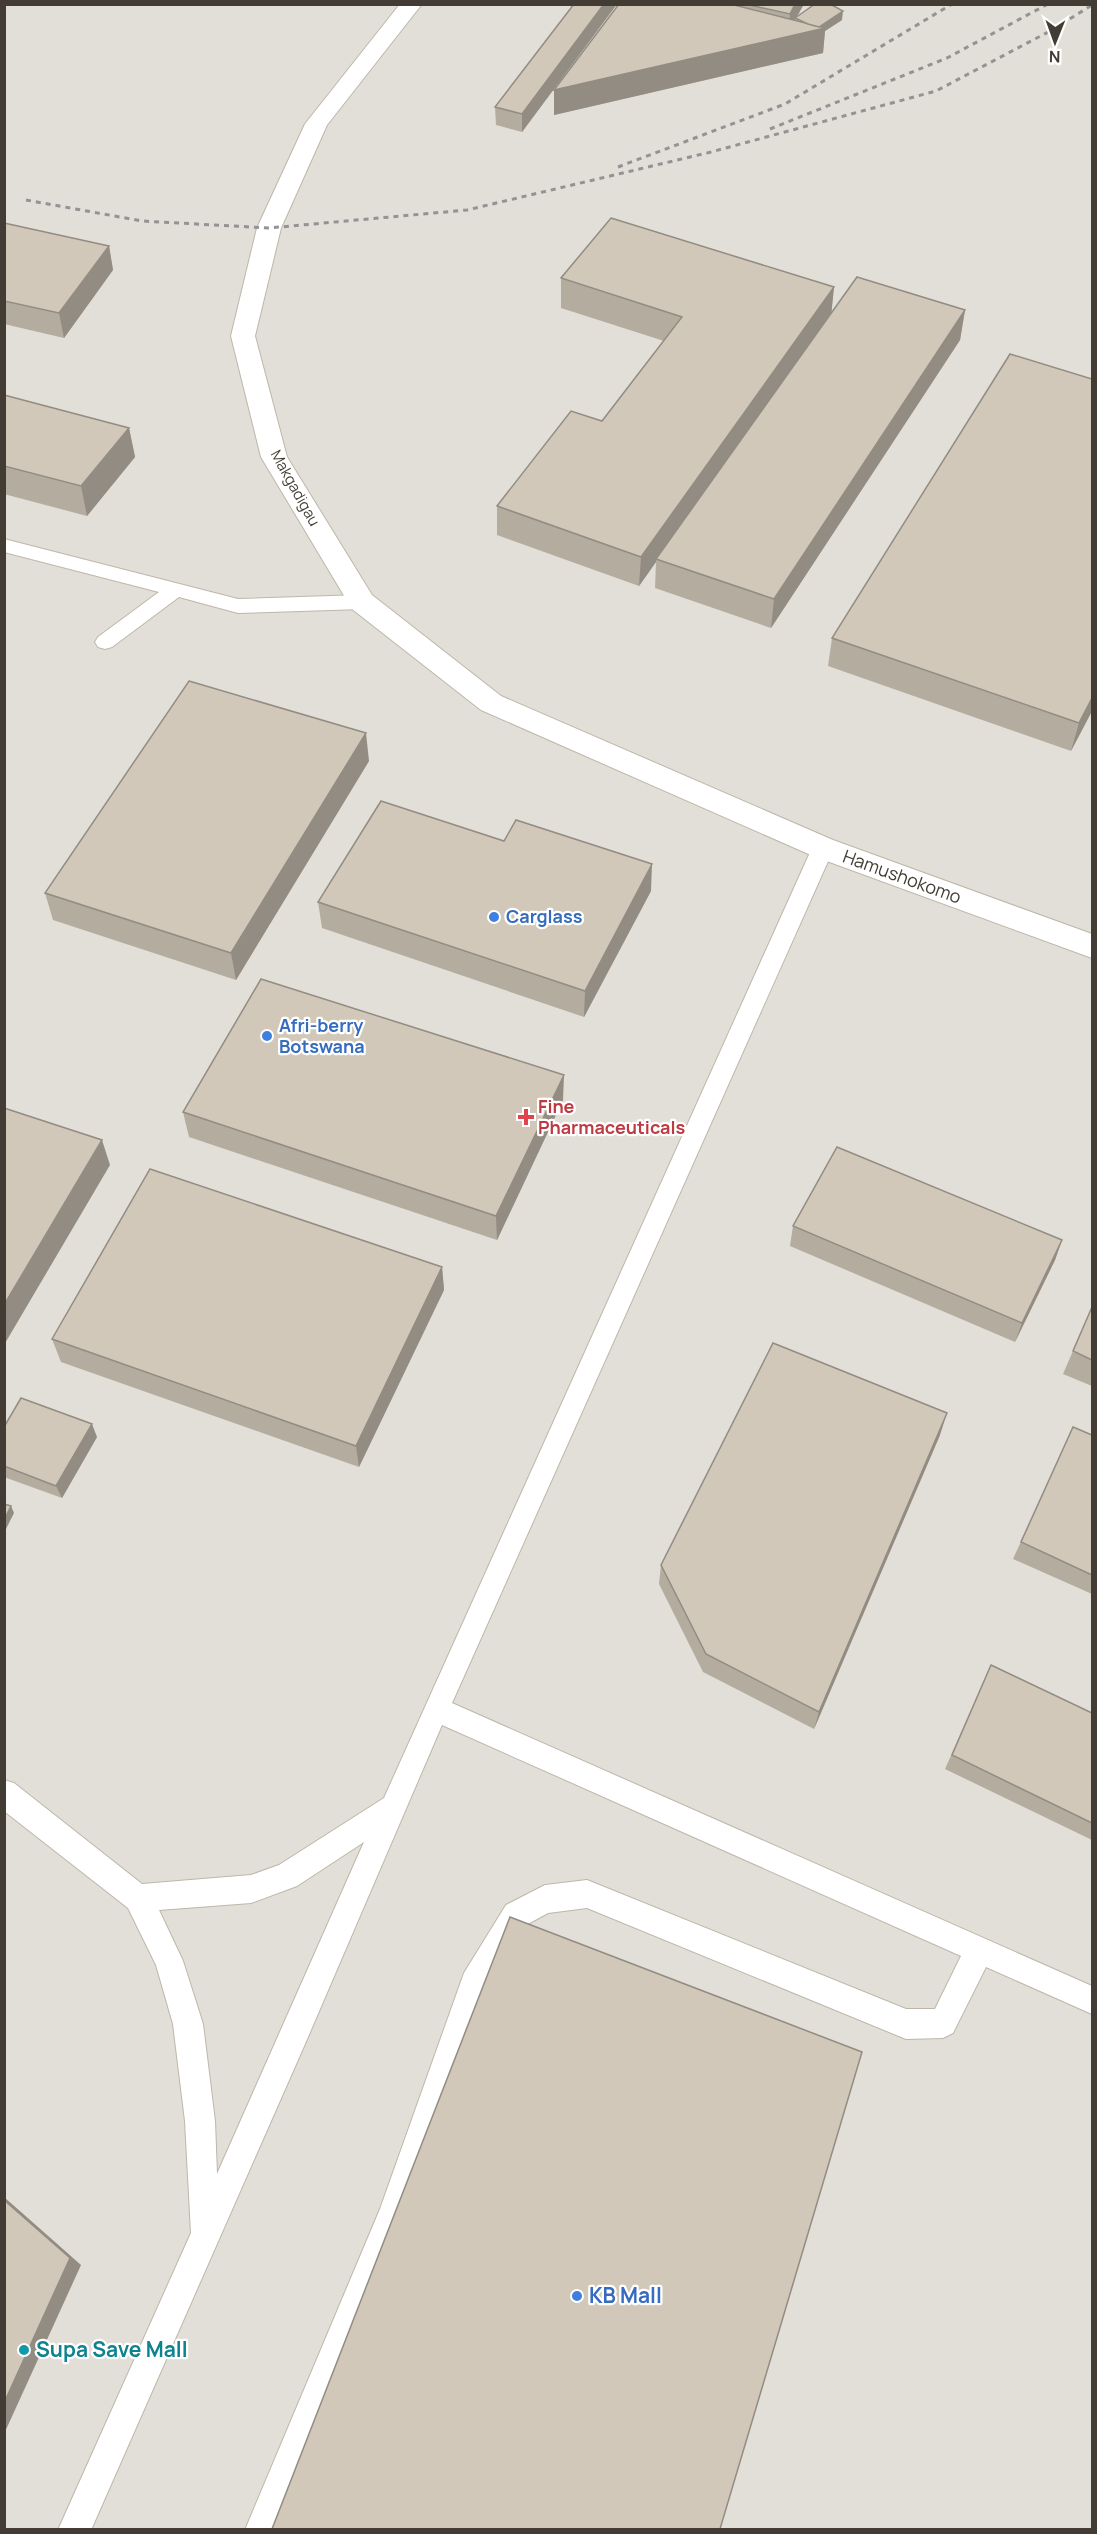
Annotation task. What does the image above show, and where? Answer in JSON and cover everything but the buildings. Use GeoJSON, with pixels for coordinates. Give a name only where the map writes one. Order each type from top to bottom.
{"type":"FeatureCollection","features":[{"type":"Feature","properties":{"kind":"street","name":"Makgadigau"},"geometry":{"type":"LineString","coordinates":[[412,4],[315,124],[269,228],[243,336],[274,457],[362,602],[491,703],[715,801]]}},
{"type":"Feature","properties":{"kind":"street","name":"Hamushokomo"},"geometry":{"type":"LineString","coordinates":[[715,801],[823,848],[1092,946]]}},
{"type":"Feature","properties":{"kind":"lane"},"geometry":{"type":"LineString","coordinates":[[4,545],[238,606],[362,602]]}},
{"type":"Feature","properties":{"kind":"lane"},"geometry":{"type":"LineString","coordinates":[[105,642],[176,590]]}},
{"type":"Feature","properties":{"kind":"lane"},"geometry":{"type":"LineString","coordinates":[[74,2529],[436,1709],[823,848]]}},
{"type":"Feature","properties":{"kind":"lane"},"geometry":{"type":"LineString","coordinates":[[436,1709],[1092,2000]]}},
{"type":"Feature","properties":{"kind":"lane"},"geometry":{"type":"LineString","coordinates":[[4,1793],[138,1898],[170,1961],[188,2025],[200,2121],[205,2236]]}},
{"type":"Feature","properties":{"kind":"lane"},"geometry":{"type":"LineString","coordinates":[[138,1898],[251,1889],[287,1876],[392,1808]]}},
{"type":"Feature","properties":{"kind":"lane"},"geometry":{"type":"LineString","coordinates":[[261,2529],[395,2210],[474,1983],[516,1916],[545,1899],[587,1894],[906,2024],[943,2023],[979,1950]]}},
{"type":"Feature","properties":{"kind":"shaded area"},"geometry":{"type":"Polygon","coordinates":[[[5,5],[1092,5],[1092,2529],[5,2529],[5,5]]]}},
{"type":"Feature","properties":{"kind":"railway"},"geometry":{"type":"LineString","coordinates":[[618,167],[785,104],[952,4]]}},
{"type":"Feature","properties":{"kind":"railway"},"geometry":{"type":"LineString","coordinates":[[770,129],[947,58],[1048,4]]}},
{"type":"Feature","properties":{"kind":"railway"},"geometry":{"type":"LineString","coordinates":[[26,200],[142,221],[269,228],[467,210],[711,152],[936,91],[1052,30],[1092,5]]}},
{"type":"Feature","properties":{"kind":"place","name":"Carglass"},"geometry":{"type":"Point","coordinates":[494,917]}},
{"type":"Feature","properties":{"kind":"place","name":"Afri-berry Botswana"},"geometry":{"type":"Point","coordinates":[267,1036]}},
{"type":"Feature","properties":{"kind":"place","name":"Fine Pharmaceuticals"},"geometry":{"type":"Point","coordinates":[526,1117]}},
{"type":"Feature","properties":{"kind":"place","name":"KB Mall"},"geometry":{"type":"Point","coordinates":[577,2296]}},
{"type":"Feature","properties":{"kind":"place","name":"Supa Save Mall"},"geometry":{"type":"Point","coordinates":[24,2350]}}]}
